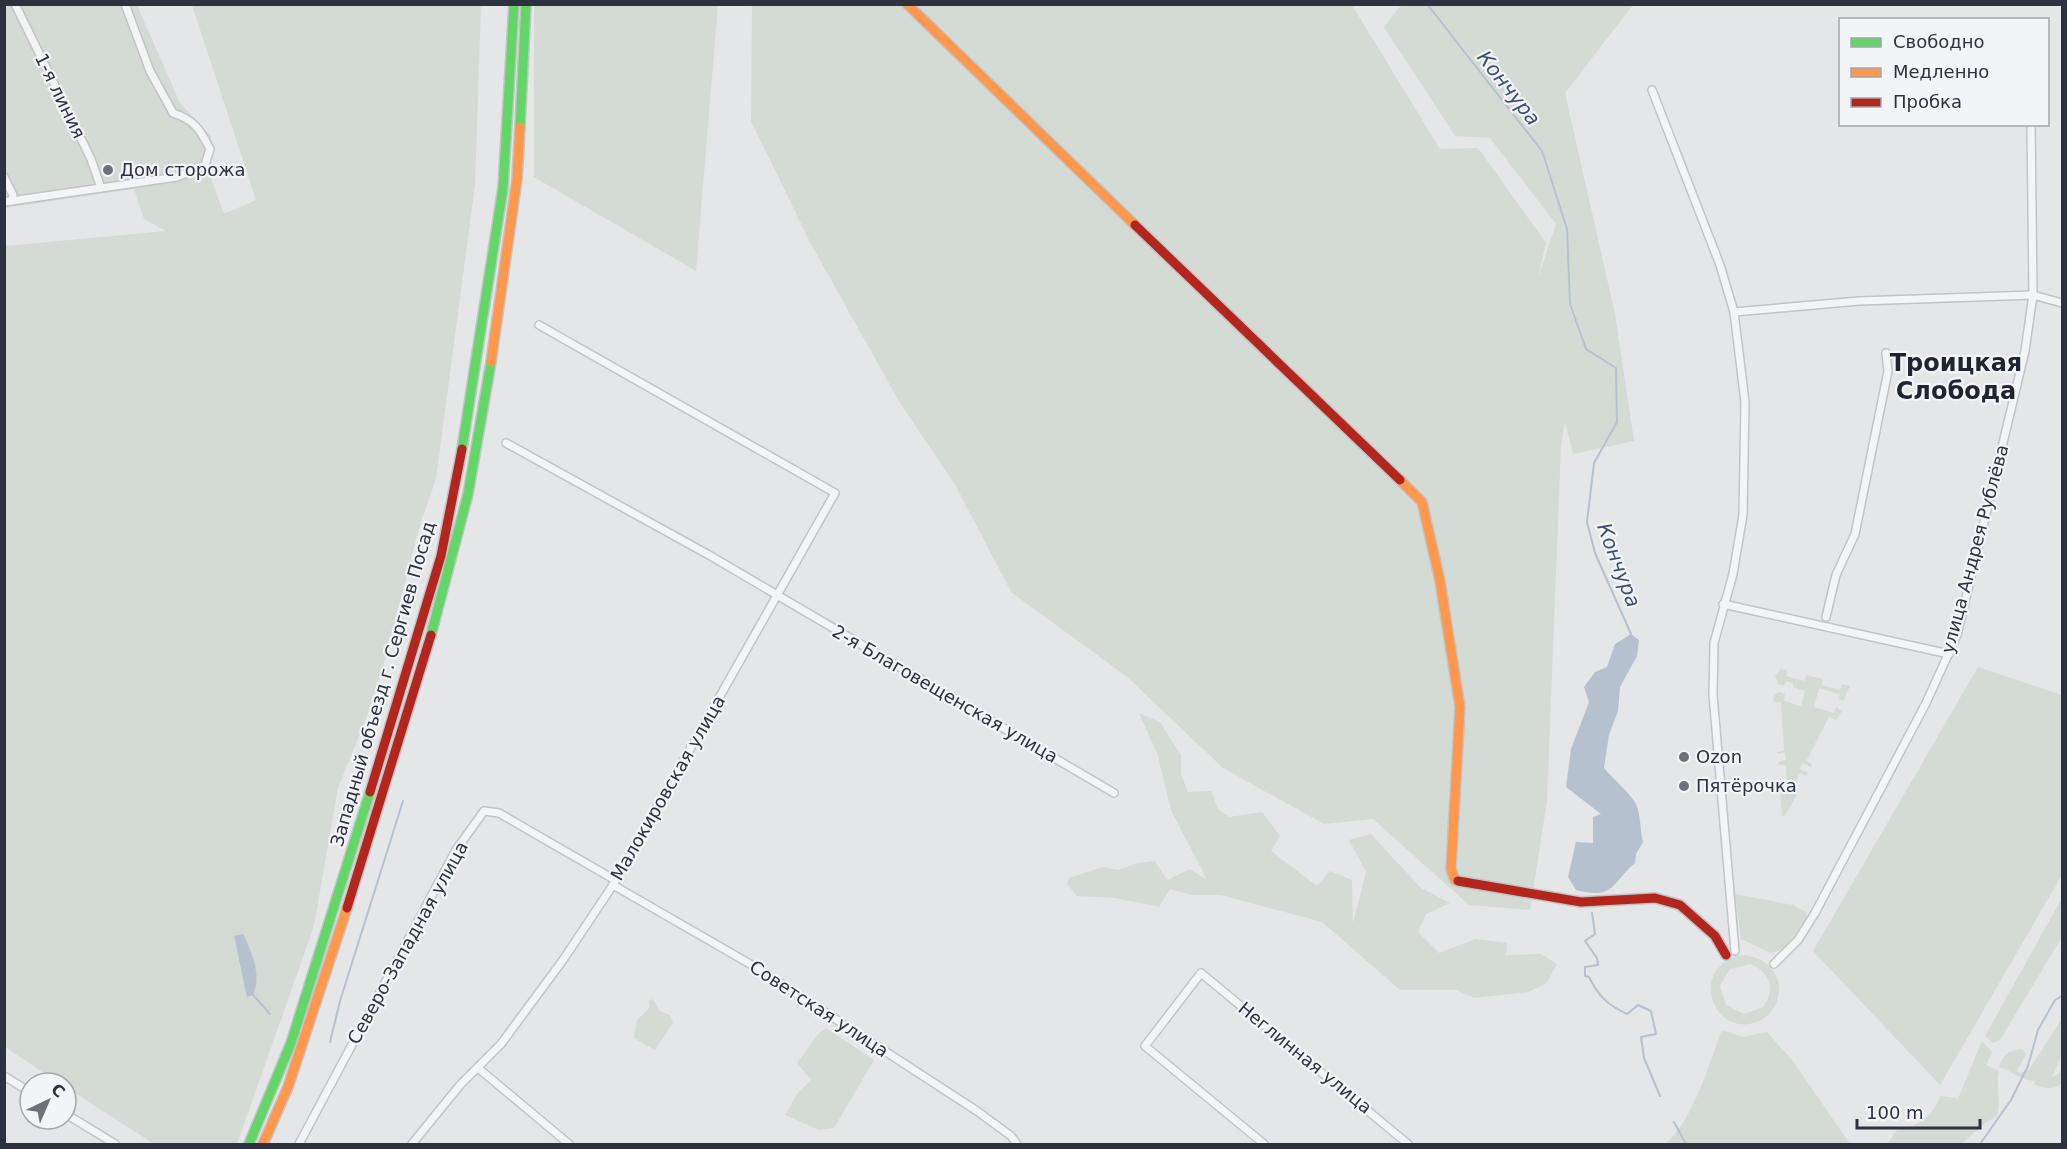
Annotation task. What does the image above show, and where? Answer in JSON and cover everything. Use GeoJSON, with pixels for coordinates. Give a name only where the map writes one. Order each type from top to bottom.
{"type":"FeatureCollection","features":[{"type":"Feature","properties":{"kind":"main road","name":"Западный объезд г. Сергиев Посад"},"geometry":{"type":"LineString","coordinates":[[249,1144],[291,1042],[398,703],[441,556],[459,467],[503,188],[514,4]]}},
{"type":"Feature","properties":{"kind":"main road","name":"Западный объезд г. Сергиев Посад"},"geometry":{"type":"LineString","coordinates":[[262,1144],[288,1087],[319,997],[444,592],[468,494],[484,415],[517,179],[526,4]]}},
{"type":"Feature","properties":{"kind":"main road"},"geometry":{"type":"LineString","coordinates":[[907,4],[1422,502],[1440,581],[1460,707],[1451,869],[1455,880],[1468,885],[1581,902],[1655,898],[1680,905],[1715,936],[1730,953]]}},
{"type":"Feature","properties":{"kind":"street","name":"1-я линия"},"geometry":{"type":"LineString","coordinates":[[15,4],[91,159],[101,188]]}},
{"type":"Feature","properties":{"kind":"street"},"geometry":{"type":"LineString","coordinates":[[8,201],[177,177],[205,165],[210,149],[200,128],[189,119],[173,113],[150,71],[125,4]]}},
{"type":"Feature","properties":{"kind":"street"},"geometry":{"type":"LineString","coordinates":[[1652,90],[1705,221],[1734,312],[1745,402],[1745,479],[1733,574],[1714,643],[1713,695],[1730,953]]}},
{"type":"Feature","properties":{"kind":"street","name":"улица Андрея Рублёва"},"geometry":{"type":"LineString","coordinates":[[1774,964],[1798,940],[1815,913],[1926,703],[1949,654],[1963,609],[2025,351],[2033,295],[2031,126]]}},
{"type":"Feature","properties":{"kind":"street"},"geometry":{"type":"LineString","coordinates":[[4,177],[13,195],[8,201]]}},
{"type":"Feature","properties":{"kind":"street"},"geometry":{"type":"LineString","coordinates":[[1734,312],[1859,301],[2033,295],[2062,303]]}},
{"type":"Feature","properties":{"kind":"street","name":"Малокировская улица"},"geometry":{"type":"LineString","coordinates":[[412,1144],[460,1085],[501,1044],[563,960],[614,883],[835,493],[539,325]]}},
{"type":"Feature","properties":{"kind":"street"},"geometry":{"type":"LineString","coordinates":[[1826,617],[1836,575],[1855,534],[1888,371],[1887,353]]}},
{"type":"Feature","properties":{"kind":"street","name":"2-я Благовещенская улица"},"geometry":{"type":"LineString","coordinates":[[506,443],[709,555],[1114,793]]}},
{"type":"Feature","properties":{"kind":"street"},"geometry":{"type":"LineString","coordinates":[[1723,604],[1949,654]]}},
{"type":"Feature","properties":{"kind":"street","name":"Северо-Западная улица"},"geometry":{"type":"LineString","coordinates":[[299,1144],[456,850],[484,811],[499,813],[614,883]]}},
{"type":"Feature","properties":{"kind":"street","name":"Советская улица"},"geometry":{"type":"LineString","coordinates":[[614,883],[757,968],[977,1112],[1011,1136],[1017,1144]]}},
{"type":"Feature","properties":{"kind":"street","name":"Неглинная улица"},"geometry":{"type":"LineString","coordinates":[[1264,1144],[1145,1046],[1201,973],[1408,1144]]}},
{"type":"Feature","properties":{"kind":"street"},"geometry":{"type":"LineString","coordinates":[[478,1068],[569,1144]]}},
{"type":"Feature","properties":{"kind":"street"},"geometry":{"type":"LineString","coordinates":[[4,1076],[18,1085]]}},
{"type":"Feature","properties":{"kind":"street"},"geometry":{"type":"LineString","coordinates":[[78,1121],[115,1144]]}},
{"type":"Feature","properties":{"kind":"shaded area"},"geometry":{"type":"Polygon","coordinates":[[[4,5],[137,5],[180,103],[211,136],[210,175],[224,214],[256,200],[192,5],[481,5],[475,185],[436,479],[418,531],[387,653],[366,719],[338,788],[314,926],[237,1144],[154,1144],[78,1095],[78,1071],[41,1071],[5,1047],[5,246],[166,231],[144,219],[134,189],[5,208],[4,5]]]}},
{"type":"Feature","properties":{"kind":"shaded area"},"geometry":{"type":"Polygon","coordinates":[[[534,5],[718,5],[696,271],[534,177],[534,5]]]}},
{"type":"Feature","properties":{"kind":"shaded area"},"geometry":{"type":"Polygon","coordinates":[[[752,5],[1352,5],[1440,149],[1478,148],[1546,243],[1538,278],[1556,224],[1490,138],[1455,136],[1384,27],[1401,5],[1633,5],[1565,93],[1615,314],[1634,441],[1573,454],[1565,422],[1561,445],[1547,801],[1530,910],[1469,905],[1373,819],[1324,824],[1223,768],[1126,676],[1011,592],[957,488],[900,403],[812,246],[751,121],[752,5]]]}},
{"type":"Feature","properties":{"kind":"shaded area"},"geometry":{"type":"Polygon","coordinates":[[[1978,667],[2062,695],[2062,875],[1940,1085],[1813,951],[1978,667]]]}},
{"type":"Feature","properties":{"kind":"shaded area"},"geometry":{"type":"Polygon","coordinates":[[[1781,669],[1787,670],[1786,676],[1804,681],[1806,675],[1823,679],[1822,685],[1840,690],[1842,684],[1850,686],[1843,701],[1839,699],[1840,694],[1819,688],[1814,707],[1834,713],[1836,707],[1842,711],[1836,720],[1829,717],[1806,761],[1812,764],[1811,767],[1803,763],[1800,769],[1808,773],[1806,776],[1800,773],[1792,788],[1798,792],[1785,816],[1782,816],[1780,789],[1787,788],[1786,765],[1779,765],[1778,762],[1786,760],[1785,753],[1777,754],[1777,752],[1784,751],[1781,702],[1774,702],[1773,697],[1778,692],[1785,694],[1784,701],[1801,706],[1805,691],[1793,687],[1793,683],[1786,681],[1784,685],[1778,684],[1775,676],[1781,669]]]}},
{"type":"Feature","properties":{"kind":"shaded area"},"geometry":{"type":"Polygon","coordinates":[[[1139,713],[1160,722],[1181,755],[1181,774],[1188,792],[1211,791],[1218,809],[1229,817],[1262,812],[1280,836],[1271,851],[1317,886],[1330,871],[1352,880],[1353,923],[1366,872],[1349,840],[1371,834],[1421,888],[1450,903],[1426,914],[1418,932],[1439,953],[1475,939],[1507,943],[1506,955],[1541,954],[1557,964],[1546,984],[1528,992],[1474,998],[1456,990],[1400,990],[1322,922],[1221,895],[1192,895],[1170,889],[1159,907],[1115,898],[1077,896],[1067,884],[1069,878],[1103,867],[1118,870],[1137,863],[1155,861],[1167,880],[1190,869],[1207,880],[1171,810],[1157,753],[1139,713]]]}},
{"type":"Feature","properties":{"kind":"shaded area"},"geometry":{"type":"Polygon","coordinates":[[[1735,894],[1793,905],[1806,912],[1807,917],[1784,949],[1771,953],[1741,939],[1735,894]]]}},
{"type":"Feature","properties":{"kind":"shaded area"},"geometry":{"type":"Polygon","coordinates":[[[2062,898],[2062,937],[2000,1040],[1993,1043],[1985,1036],[2062,898]]]}},
{"type":"Feature","properties":{"kind":"shaded area"},"geometry":{"type":"Polygon","coordinates":[[[1742,955],[1750,956],[1765,962],[1775,973],[1779,988],[1777,1001],[1771,1012],[1759,1021],[1743,1024],[1729,1021],[1719,1012],[1713,1000],[1711,986],[1715,973],[1725,962],[1742,955]],[[1750,964],[1730,969],[1720,986],[1726,1005],[1744,1014],[1763,1007],[1770,988],[1766,976],[1750,964]]]}},
{"type":"Feature","properties":{"kind":"shaded area"},"geometry":{"type":"Polygon","coordinates":[[[653,999],[660,1011],[670,1015],[673,1023],[655,1050],[634,1038],[637,1020],[650,1007],[648,1001],[653,999]]]}},
{"type":"Feature","properties":{"kind":"shaded area"},"geometry":{"type":"Polygon","coordinates":[[[2062,1018],[2062,1054],[2052,1078],[2062,1070],[2062,1083],[2059,1086],[2049,1088],[2035,1085],[2034,1081],[1999,1067],[2008,1054],[2014,1050],[2023,1049],[2026,1055],[2017,1070],[2020,1073],[2029,1070],[2062,1018]]]}},
{"type":"Feature","properties":{"kind":"shaded area"},"geometry":{"type":"Polygon","coordinates":[[[826,1028],[874,1060],[834,1128],[819,1130],[785,1115],[797,1094],[811,1080],[797,1063],[819,1033],[826,1028]]]}},
{"type":"Feature","properties":{"kind":"shaded area"},"geometry":{"type":"Polygon","coordinates":[[[1722,1030],[1743,1037],[1767,1032],[1793,1061],[1850,1144],[1664,1144],[1683,1123],[1691,1108],[1722,1030]]]}},
{"type":"Feature","properties":{"kind":"shaded area"},"geometry":{"type":"Polygon","coordinates":[[[1982,1041],[1992,1052],[1986,1065],[1999,1071],[1997,1116],[1985,1123],[1961,1144],[1887,1144],[1897,1130],[1918,1123],[1929,1115],[1940,1096],[1957,1098],[1957,1101],[1982,1041]]]}},
{"type":"Feature","properties":{"kind":"water"},"geometry":{"type":"Polygon","coordinates":[[[1631,634],[1639,640],[1637,656],[1620,687],[1618,711],[1609,735],[1604,768],[1636,804],[1643,842],[1636,854],[1635,863],[1611,888],[1598,893],[1588,893],[1576,890],[1568,877],[1576,842],[1593,843],[1593,817],[1601,814],[1566,787],[1571,749],[1589,702],[1584,687],[1595,672],[1607,667],[1615,644],[1631,634]]]}},
{"type":"Feature","properties":{"kind":"water"},"geometry":{"type":"Polygon","coordinates":[[[243,934],[256,972],[256,988],[253,995],[247,997],[234,936],[243,934]]]}},
{"type":"Feature","properties":{"kind":"waterway","name":"Кончура"},"geometry":{"type":"LineString","coordinates":[[1427,4],[1542,151],[1567,229],[1570,304],[1586,349],[1616,368],[1617,422],[1594,463],[1587,522],[1595,553],[1631,634]]}},
{"type":"Feature","properties":{"kind":"waterway"},"geometry":{"type":"LineString","coordinates":[[330,1042],[340,1001],[403,801]]}},
{"type":"Feature","properties":{"kind":"waterway","name":"Кончура"},"geometry":{"type":"LineString","coordinates":[[1592,913],[1595,934],[1585,941],[1597,958],[1598,965],[1585,967],[1585,976],[1589,977],[1605,1000],[1620,1011],[1627,1014],[1638,1005],[1651,1011],[1656,1034],[1641,1037],[1644,1058],[1660,1096]]}},
{"type":"Feature","properties":{"kind":"waterway"},"geometry":{"type":"LineString","coordinates":[[253,995],[270,1014]]}},
{"type":"Feature","properties":{"kind":"waterway"},"geometry":{"type":"LineString","coordinates":[[1980,1144],[2011,1100],[2028,1066],[2038,1030],[2055,1000],[2062,996]]}},
{"type":"Feature","properties":{"kind":"waterway","name":"Кончура"},"geometry":{"type":"LineString","coordinates":[[1674,1122],[1686,1144]]}},
{"type":"Feature","properties":{"kind":"traffic: fast"},"geometry":{"type":"LineString","coordinates":[[462,449],[503,188],[514,4]]}},
{"type":"Feature","properties":{"kind":"traffic: fast"},"geometry":{"type":"LineString","coordinates":[[520,127],[526,4]]}},
{"type":"Feature","properties":{"kind":"traffic: fast"},"geometry":{"type":"LineString","coordinates":[[431,635],[468,494],[491,362]]}},
{"type":"Feature","properties":{"kind":"traffic: fast"},"geometry":{"type":"LineString","coordinates":[[249,1144],[291,1043],[370,792]]}},
{"type":"Feature","properties":{"kind":"traffic: slow"},"geometry":{"type":"LineString","coordinates":[[907,4],[1135,225]]}},
{"type":"Feature","properties":{"kind":"traffic: slow"},"geometry":{"type":"LineString","coordinates":[[491,362],[517,179],[520,127]]}},
{"type":"Feature","properties":{"kind":"traffic: slow"},"geometry":{"type":"LineString","coordinates":[[1400,480],[1422,502],[1440,581],[1460,707],[1451,869],[1455,880],[1458,881]]}},
{"type":"Feature","properties":{"kind":"traffic: slow"},"geometry":{"type":"LineString","coordinates":[[263,1144],[288,1087],[347,908]]}},
{"type":"Feature","properties":{"kind":"traffic: jam"},"geometry":{"type":"LineString","coordinates":[[1135,225],[1400,480]]}},
{"type":"Feature","properties":{"kind":"traffic: jam"},"geometry":{"type":"LineString","coordinates":[[370,792],[441,556],[462,449]]}},
{"type":"Feature","properties":{"kind":"traffic: jam"},"geometry":{"type":"LineString","coordinates":[[347,908],[431,635]]}},
{"type":"Feature","properties":{"kind":"traffic: jam"},"geometry":{"type":"LineString","coordinates":[[1458,881],[1581,902],[1655,898],[1680,905],[1715,936],[1726,955]]}},
{"type":"Feature","properties":{"kind":"place","name":"Дом сторожа"},"geometry":{"type":"Point","coordinates":[108,170]}},
{"type":"Feature","properties":{"kind":"place","name":"Ozon"},"geometry":{"type":"Point","coordinates":[1684,757]}},
{"type":"Feature","properties":{"kind":"place","name":"Пятёрочка"},"geometry":{"type":"Point","coordinates":[1684,786]}},
{"type":"Feature","properties":{"kind":"district","name":"Троицкая Слобода"},"geometry":{"type":"Point","coordinates":[1956,377]}}]}
